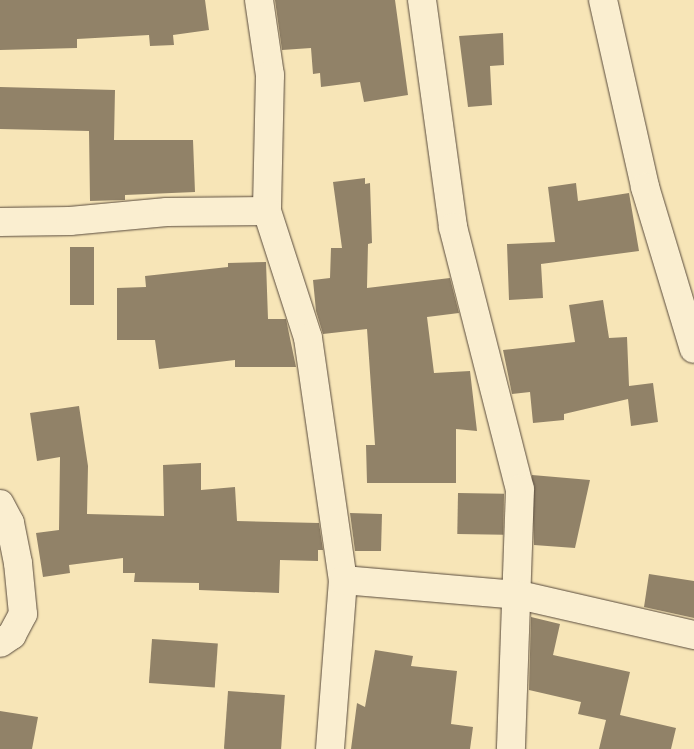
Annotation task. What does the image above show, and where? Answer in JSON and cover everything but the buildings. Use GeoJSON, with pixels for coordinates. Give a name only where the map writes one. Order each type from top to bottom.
{"type":"FeatureCollection","features":[{"type":"Feature","properties":{"kind":"street"},"geometry":{"type":"LineString","coordinates":[[259,0],[270,75],[267,211],[308,338],[343,580],[330,749]]}},
{"type":"Feature","properties":{"kind":"street"},"geometry":{"type":"LineString","coordinates":[[422,0],[453,227],[520,489],[519,596],[511,749]]}},
{"type":"Feature","properties":{"kind":"street"},"geometry":{"type":"LineString","coordinates":[[603,0],[645,187],[694,349]]}},
{"type":"Feature","properties":{"kind":"street"},"geometry":{"type":"LineString","coordinates":[[0,222],[70,221],[167,212],[267,211]]}},
{"type":"Feature","properties":{"kind":"street"},"geometry":{"type":"LineString","coordinates":[[0,504],[10,523],[15,547],[22,614],[12,635],[0,643]]}},
{"type":"Feature","properties":{"kind":"street"},"geometry":{"type":"LineString","coordinates":[[343,580],[519,596],[694,634]]}}]}
